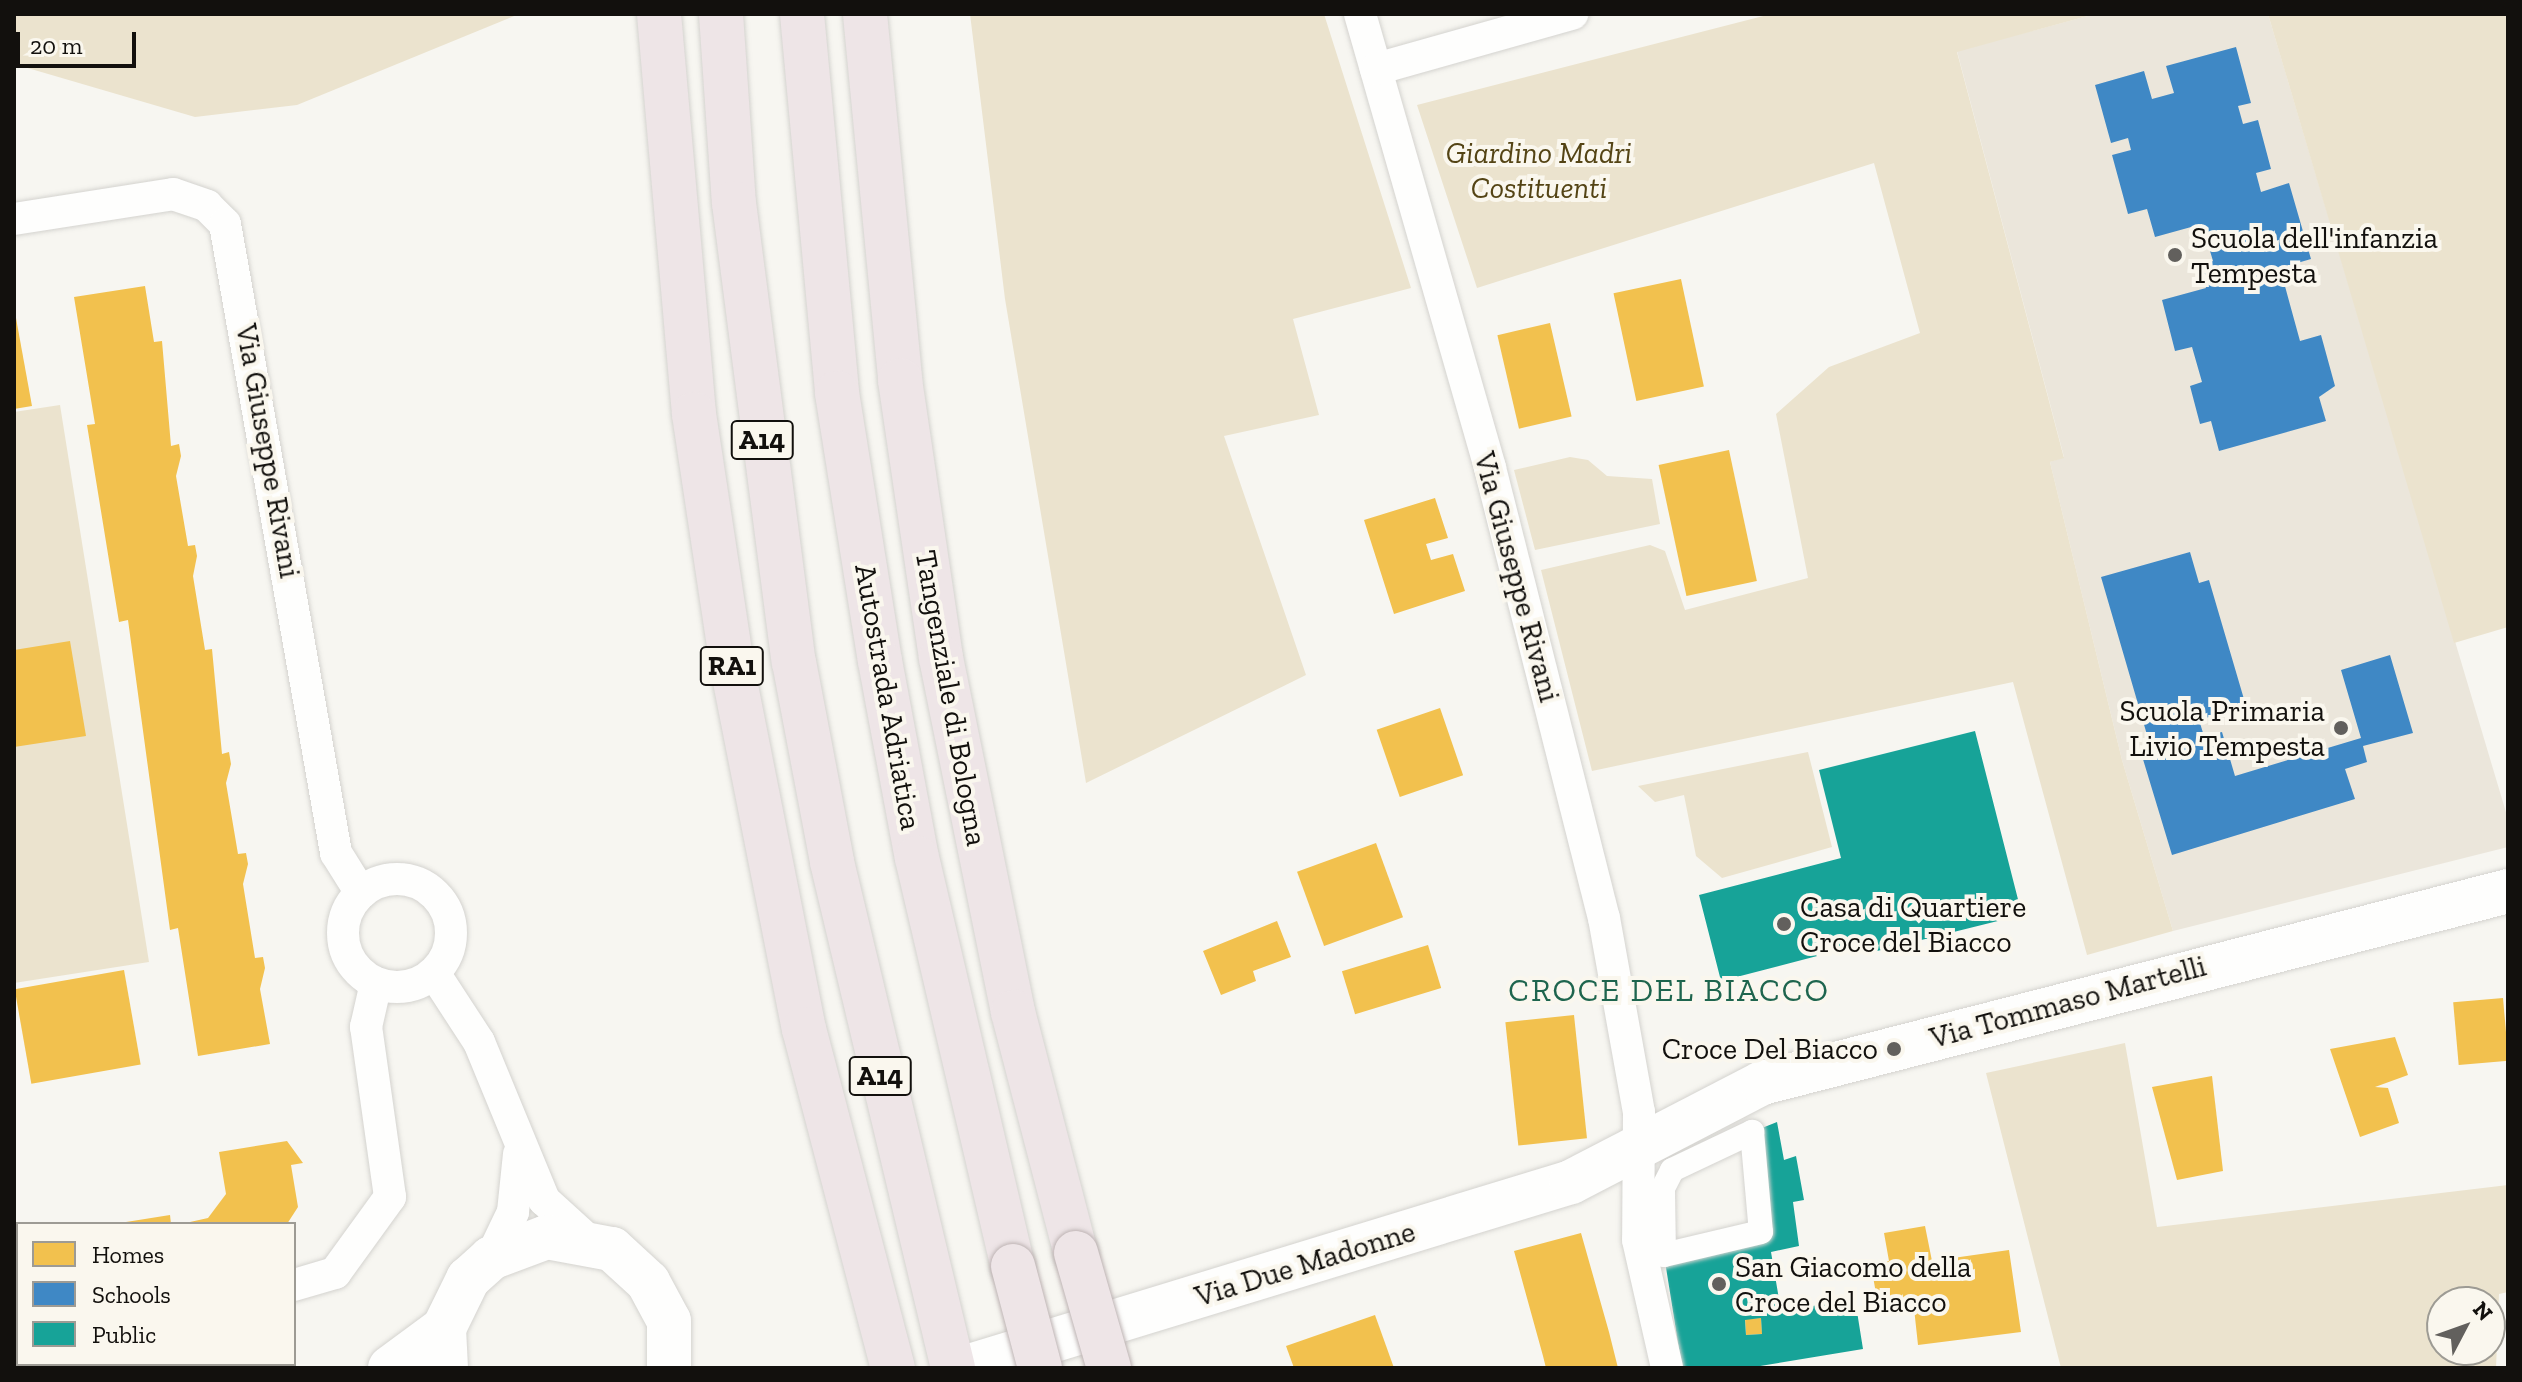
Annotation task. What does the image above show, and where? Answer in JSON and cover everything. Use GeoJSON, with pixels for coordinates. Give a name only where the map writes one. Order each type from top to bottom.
{"type":"FeatureCollection","features":[{"type":"Feature","properties":{"kind":"highway","name":"RA1"},"geometry":{"type":"LineString","coordinates":[[659,14],[694,414],[732,666],[804,1029],[893,1368]]}},
{"type":"Feature","properties":{"kind":"highway","name":"A14"},"geometry":{"type":"LineString","coordinates":[[721,14],[738,234],[794,662],[836,877],[953,1368]]}},
{"type":"Feature","properties":{"kind":"highway","name":"Autostrada Adriatica"},"geometry":{"type":"LineString","coordinates":[[802,14],[837,393],[880,661],[917,858],[1040,1368]]}},
{"type":"Feature","properties":{"kind":"highway","name":"Tangenziale di Bologna"},"geometry":{"type":"LineString","coordinates":[[865,14],[900,380],[941,658],[1013,1012],[1109,1368]]}},
{"type":"Feature","properties":{"kind":"main road","name":"Via Tommaso Martelli"},"geometry":{"type":"LineString","coordinates":[[1642,1147],[1762,1083],[2508,891]]}},
{"type":"Feature","properties":{"kind":"main road","name":"Via Due Madonne"},"geometry":{"type":"LineString","coordinates":[[963,1368],[1571,1182],[1642,1147]]}},
{"type":"Feature","properties":{"kind":"main road"},"geometry":{"type":"LineString","coordinates":[[390,1368],[445,1348],[468,1279],[491,1258],[547,1237],[589,1241],[630,1263],[701,1368]]}},
{"type":"Feature","properties":{"kind":"main road"},"geometry":{"type":"LineString","coordinates":[[669,1321],[669,1368]]}},
{"type":"Feature","properties":{"kind":"street","name":"Via Giuseppe Rivani"},"geometry":{"type":"LineString","coordinates":[[1360,14],[1577,808],[1642,1147],[1638,1240],[1667,1368]]}},
{"type":"Feature","properties":{"kind":"street"},"geometry":{"type":"LineString","coordinates":[[1376,69],[1572,14]]}},
{"type":"Feature","properties":{"kind":"street","name":"Via Giuseppe Rivani"},"geometry":{"type":"LineString","coordinates":[[14,219],[173,194],[207,206],[225,224],[336,853],[361,893]]}},
{"type":"Feature","properties":{"kind":"street"},"geometry":{"type":"LineString","coordinates":[[404,880],[444,904],[451,940],[434,973],[402,987],[376,983],[356,968],[343,938],[361,893],[404,880]]}},
{"type":"Feature","properties":{"kind":"street"},"geometry":{"type":"LineString","coordinates":[[434,973],[479,1042],[519,1147],[544,1200],[589,1241]]}},
{"type":"Feature","properties":{"kind":"street"},"geometry":{"type":"LineString","coordinates":[[307,1283],[335,1273],[390,1197],[366,1027],[376,983]]}},
{"type":"Feature","properties":{"kind":"street"},"geometry":{"type":"LineString","coordinates":[[1752,1132],[1761,1232],[1664,1255],[1663,1188],[1672,1170],[1752,1132]]}},
{"type":"Feature","properties":{"kind":"street"},"geometry":{"type":"LineString","coordinates":[[491,1258],[516,1203],[519,1147]]}},
{"type":"Feature","properties":{"kind":"shaded area","name":"Scuola dell'infanzia Tempesta"},"geometry":{"type":"Polygon","coordinates":[[[2095,14],[2268,14],[2508,819],[2508,847],[2173,931],[2122,760],[2050,462],[2064,457],[1957,51],[2095,14]]]}},
{"type":"Feature","properties":{"kind":"green space"},"geometry":{"type":"Polygon","coordinates":[[[14,14],[519,14],[297,105],[195,117],[14,64],[14,14]]]}},
{"type":"Feature","properties":{"kind":"green space"},"geometry":{"type":"Polygon","coordinates":[[[970,14],[1324,14],[1411,288],[1293,319],[1319,415],[1224,436],[1306,675],[1086,783],[1005,299],[970,14]]]}},
{"type":"Feature","properties":{"kind":"green space","name":"Giardino Madri Costituenti"},"geometry":{"type":"Polygon","coordinates":[[[1771,14],[2095,14],[1957,52],[2064,458],[2050,462],[2122,760],[2173,931],[2087,955],[2013,682],[1592,771],[1541,570],[1650,545],[1665,551],[1685,610],[1808,578],[1776,414],[1829,367],[1920,333],[1874,163],[1477,288],[1417,105],[1771,14]]]}},
{"type":"Feature","properties":{"kind":"green space"},"geometry":{"type":"Polygon","coordinates":[[[2268,14],[2508,14],[2508,627],[2454,643],[2268,14]]]}},
{"type":"Feature","properties":{"kind":"green space"},"geometry":{"type":"Polygon","coordinates":[[[60,405],[149,962],[14,983],[14,412],[60,405]]]}},
{"type":"Feature","properties":{"kind":"green space"},"geometry":{"type":"Polygon","coordinates":[[[1570,457],[1588,460],[1607,476],[1652,479],[1660,524],[1535,550],[1514,470],[1570,457]]]}},
{"type":"Feature","properties":{"kind":"green space"},"geometry":{"type":"Polygon","coordinates":[[[1808,752],[1832,847],[1722,878],[1696,856],[1684,795],[1655,802],[1638,786],[1808,752]]]}},
{"type":"Feature","properties":{"kind":"green space"},"geometry":{"type":"Polygon","coordinates":[[[2125,1043],[2157,1227],[2508,1185],[2508,1292],[2506,1286],[2426,1286],[2426,1366],[2496,1368],[2061,1368],[1986,1073],[2125,1043]]]}},
{"type":"Feature","properties":{"kind":"building: Homes"},"geometry":{"type":"Polygon","coordinates":[[[1681,279],[1704,387],[1636,401],[1614,293],[1681,279]]]}},
{"type":"Feature","properties":{"kind":"building: Homes"},"geometry":{"type":"Polygon","coordinates":[[[145,286],[154,342],[162,341],[171,446],[179,444],[181,456],[176,476],[188,546],[195,545],[197,556],[193,576],[205,650],[212,649],[222,754],[229,752],[231,764],[226,783],[238,854],[246,853],[248,864],[243,884],[255,958],[263,957],[265,968],[260,989],[270,1044],[198,1056],[178,928],[170,930],[128,620],[119,622],[87,425],[95,424],[74,297],[145,286]]]}},
{"type":"Feature","properties":{"kind":"building: Homes"},"geometry":{"type":"Polygon","coordinates":[[[14,307],[32,406],[14,409],[14,307]]]}},
{"type":"Feature","properties":{"kind":"building: Homes"},"geometry":{"type":"Polygon","coordinates":[[[1550,323],[1572,417],[1519,429],[1497,335],[1550,323]]]}},
{"type":"Feature","properties":{"kind":"building: Homes"},"geometry":{"type":"Polygon","coordinates":[[[1729,450],[1757,581],[1686,596],[1659,465],[1729,450]]]}},
{"type":"Feature","properties":{"kind":"building: Homes"},"geometry":{"type":"Polygon","coordinates":[[[1435,498],[1448,538],[1426,544],[1431,560],[1453,554],[1465,591],[1394,614],[1364,520],[1435,498]]]}},
{"type":"Feature","properties":{"kind":"building: Homes"},"geometry":{"type":"Polygon","coordinates":[[[70,641],[86,736],[14,747],[14,650],[70,641]]]}},
{"type":"Feature","properties":{"kind":"building: Homes"},"geometry":{"type":"Polygon","coordinates":[[[1440,708],[1463,775],[1400,797],[1377,730],[1440,708]]]}},
{"type":"Feature","properties":{"kind":"building: Homes"},"geometry":{"type":"Polygon","coordinates":[[[1376,843],[1403,917],[1324,946],[1297,872],[1376,843]]]}},
{"type":"Feature","properties":{"kind":"building: Homes"},"geometry":{"type":"Polygon","coordinates":[[[1277,921],[1291,957],[1253,971],[1256,981],[1221,995],[1203,951],[1277,921]]]}},
{"type":"Feature","properties":{"kind":"building: Homes"},"geometry":{"type":"Polygon","coordinates":[[[1428,945],[1441,988],[1355,1014],[1342,971],[1428,945]]]}},
{"type":"Feature","properties":{"kind":"building: Homes"},"geometry":{"type":"Polygon","coordinates":[[[124,970],[141,1065],[31,1084],[15,989],[124,970]]]}},
{"type":"Feature","properties":{"kind":"building: Homes"},"geometry":{"type":"Polygon","coordinates":[[[2503,998],[2508,1061],[2459,1065],[2453,1002],[2503,998]]]}},
{"type":"Feature","properties":{"kind":"building: Homes"},"geometry":{"type":"Polygon","coordinates":[[[1574,1015],[1587,1138],[1518,1146],[1505,1022],[1574,1015]]]}},
{"type":"Feature","properties":{"kind":"building: Homes"},"geometry":{"type":"Polygon","coordinates":[[[2395,1037],[2408,1075],[2375,1087],[2388,1088],[2399,1123],[2360,1137],[2330,1049],[2395,1037]]]}},
{"type":"Feature","properties":{"kind":"building: Homes"},"geometry":{"type":"Polygon","coordinates":[[[2212,1076],[2223,1171],[2177,1180],[2152,1087],[2212,1076]]]}},
{"type":"Feature","properties":{"kind":"building: Homes"},"geometry":{"type":"Polygon","coordinates":[[[287,1141],[303,1163],[291,1165],[298,1207],[288,1222],[190,1222],[208,1218],[226,1194],[219,1152],[287,1141]]]}},
{"type":"Feature","properties":{"kind":"building: Homes"},"geometry":{"type":"Polygon","coordinates":[[[170,1215],[171,1222],[126,1222],[170,1215]]]}},
{"type":"Feature","properties":{"kind":"building: Homes"},"geometry":{"type":"Polygon","coordinates":[[[1925,1226],[1932,1261],[2009,1250],[2021,1332],[1918,1345],[1913,1299],[1878,1305],[1871,1265],[1889,1261],[1884,1233],[1925,1226]]]}},
{"type":"Feature","properties":{"kind":"building: Homes"},"geometry":{"type":"Polygon","coordinates":[[[1581,1233],[1618,1368],[1546,1368],[1514,1251],[1581,1233]]]}},
{"type":"Feature","properties":{"kind":"building: Homes"},"geometry":{"type":"Polygon","coordinates":[[[14,1245],[16,1245],[16,1281],[14,1317],[14,1245]]]}},
{"type":"Feature","properties":{"kind":"building: Homes"},"geometry":{"type":"Polygon","coordinates":[[[1375,1315],[1394,1368],[1294,1368],[1286,1346],[1375,1315]]]}},
{"type":"Feature","properties":{"kind":"building: Homes"},"geometry":{"type":"Polygon","coordinates":[[[1761,1318],[1762,1334],[1746,1335],[1745,1319],[1761,1318]]]}},
{"type":"Feature","properties":{"kind":"building: Schools"},"geometry":{"type":"Polygon","coordinates":[[[2236,47],[2251,103],[2238,106],[2243,124],[2258,120],[2271,169],[2256,173],[2261,192],[2289,183],[2311,259],[2280,268],[2300,341],[2321,335],[2335,386],[2319,397],[2326,421],[2219,451],[2211,421],[2200,424],[2190,386],[2202,382],[2192,347],[2175,351],[2162,300],[2206,288],[2199,265],[2213,261],[2202,224],[2155,237],[2147,209],[2128,214],[2112,155],[2131,150],[2128,138],[2111,143],[2095,85],[2144,71],[2152,99],[2174,93],[2166,66],[2236,47]]]}},
{"type":"Feature","properties":{"kind":"building: Schools"},"geometry":{"type":"Polygon","coordinates":[[[2190,552],[2199,583],[2209,580],[2246,706],[2199,720],[2204,736],[2222,732],[2235,776],[2361,738],[2341,670],[2390,655],[2413,733],[2363,746],[2367,762],[2345,769],[2355,799],[2172,855],[2142,756],[2152,752],[2101,577],[2190,552]]]}},
{"type":"Feature","properties":{"kind":"building: Public"},"geometry":{"type":"Polygon","coordinates":[[[1975,731],[2022,915],[1865,954],[1863,944],[1721,981],[1699,895],[1841,858],[1819,770],[1975,731]]]}},
{"type":"Feature","properties":{"kind":"building: Public"},"geometry":{"type":"Polygon","coordinates":[[[1777,1122],[1784,1160],[1796,1156],[1804,1200],[1793,1202],[1799,1246],[1771,1252],[1781,1311],[1855,1299],[1863,1349],[1748,1368],[1682,1368],[1664,1255],[1761,1232],[1752,1132],[1777,1122]],[[1761,1318],[1745,1320],[1746,1335],[1762,1334],[1761,1318]]]}},
{"type":"Feature","properties":{"kind":"place","name":"Scuola dell'infanzia Tempesta"},"geometry":{"type":"Point","coordinates":[2175,255]}},
{"type":"Feature","properties":{"kind":"place","name":"Scuola Primaria Livio Tempesta"},"geometry":{"type":"Point","coordinates":[2341,728]}},
{"type":"Feature","properties":{"kind":"place","name":"Casa di Quartiere Croce del Biacco"},"geometry":{"type":"Point","coordinates":[1784,924]}},
{"type":"Feature","properties":{"kind":"place","name":"Croce Del Biacco"},"geometry":{"type":"Point","coordinates":[1894,1049]}},
{"type":"Feature","properties":{"kind":"place","name":"San Giacomo della Croce del Biacco"},"geometry":{"type":"Point","coordinates":[1719,1284]}},
{"type":"Feature","properties":{"kind":"district","name":"CROCE DEL BIACCO"},"geometry":{"type":"Point","coordinates":[1669,990]}}]}
